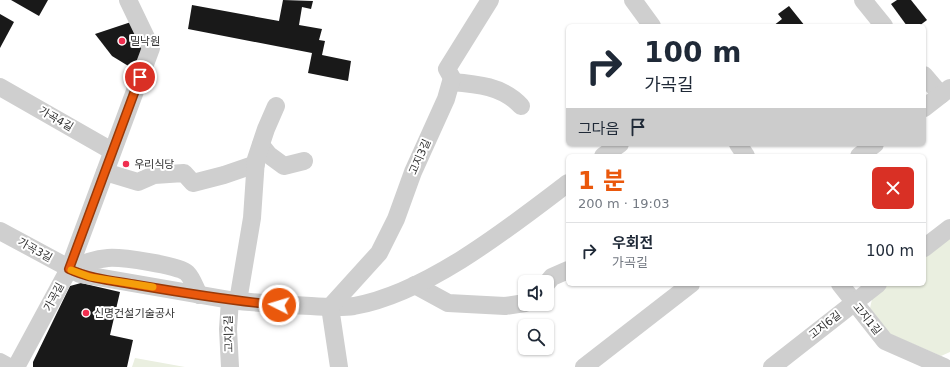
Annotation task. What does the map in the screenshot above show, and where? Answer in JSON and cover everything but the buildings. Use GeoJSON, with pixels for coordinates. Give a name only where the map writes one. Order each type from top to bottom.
{"type":"FeatureCollection","features":[{"type":"Feature","properties":{"kind":"street","name":"가곡길"},"geometry":{"type":"LineString","coordinates":[[16,367],[69,269],[151,48],[128,0]]}},
{"type":"Feature","properties":{"kind":"street","name":"고지3길"},"geometry":{"type":"LineString","coordinates":[[330,307],[379,253],[396,219],[413,172],[446,99],[451,82],[447,69],[490,0]]}},
{"type":"Feature","properties":{"kind":"street"},"geometry":{"type":"LineString","coordinates":[[633,0],[651,24]]}},
{"type":"Feature","properties":{"kind":"street"},"geometry":{"type":"LineString","coordinates":[[863,0],[882,24]]}},
{"type":"Feature","properties":{"kind":"street"},"geometry":{"type":"LineString","coordinates":[[926,77],[945,92],[926,106]]}},
{"type":"Feature","properties":{"kind":"street"},"geometry":{"type":"LineString","coordinates":[[451,82],[498,89],[514,98],[521,106]]}},
{"type":"Feature","properties":{"kind":"street","name":"가곡4길"},"geometry":{"type":"LineString","coordinates":[[0,88],[112,151]]}},
{"type":"Feature","properties":{"kind":"street"},"geometry":{"type":"LineString","coordinates":[[234,301],[252,218],[256,164],[261,145],[276,106]]}},
{"type":"Feature","properties":{"kind":"street"},"geometry":{"type":"LineString","coordinates":[[261,145],[269,155],[284,166],[304,161]]}},
{"type":"Feature","properties":{"kind":"street"},"geometry":{"type":"LineString","coordinates":[[607,154],[617,146]]}},
{"type":"Feature","properties":{"kind":"street"},"geometry":{"type":"LineString","coordinates":[[861,154],[872,146]]}},
{"type":"Feature","properties":{"kind":"street"},"geometry":{"type":"LineString","coordinates":[[104,172],[138,182],[154,175],[184,174],[193,183],[224,175],[256,164]]}},
{"type":"Feature","properties":{"kind":"street"},"geometry":{"type":"LineString","coordinates":[[341,366],[333,334],[330,307],[353,306],[384,298],[415,285],[458,261],[533,210],[566,185]]}},
{"type":"Feature","properties":{"kind":"street"},"geometry":{"type":"LineString","coordinates":[[926,246],[950,228]]}},
{"type":"Feature","properties":{"kind":"street","name":"가곡3길"},"geometry":{"type":"LineString","coordinates":[[0,231],[69,269]]}},
{"type":"Feature","properties":{"kind":"street","name":"고지2길"},"geometry":{"type":"LineString","coordinates":[[69,269],[90,277],[234,301],[330,307]]}},
{"type":"Feature","properties":{"kind":"street"},"geometry":{"type":"LineString","coordinates":[[554,276],[566,271]]}},
{"type":"Feature","properties":{"kind":"street"},"geometry":{"type":"LineString","coordinates":[[415,285],[448,303],[505,306],[518,304]]}},
{"type":"Feature","properties":{"kind":"street"},"geometry":{"type":"LineString","coordinates":[[584,367],[687,286]]}},
{"type":"Feature","properties":{"kind":"street","name":"고지1길"},"geometry":{"type":"LineString","coordinates":[[841,286],[885,341],[944,367]]}},
{"type":"Feature","properties":{"kind":"street","name":"고지6길"},"geometry":{"type":"LineString","coordinates":[[772,367],[875,286]]}},
{"type":"Feature","properties":{"kind":"street","name":"고지2길"},"geometry":{"type":"LineString","coordinates":[[230,367],[228,329],[234,301]]}},
{"type":"Feature","properties":{"kind":"street"},"geometry":{"type":"LineString","coordinates":[[0,362],[9,367]]}},
{"type":"Feature","properties":{"kind":"shaded area"},"geometry":{"type":"Polygon","coordinates":[[[950,237],[950,352],[941,356],[890,334],[870,308],[873,295],[884,286],[926,286],[926,255],[950,237]]]}},
{"type":"Feature","properties":{"kind":"shaded area"},"geometry":{"type":"Polygon","coordinates":[[[135,358],[185,367],[132,367],[135,358]]]}},
{"type":"Feature","properties":{"kind":"slow traffic"},"geometry":{"type":"LineString","coordinates":[[71,270],[90,277],[153,287]]}},
{"type":"Feature","properties":{"kind":"place","name":"밀낙원"},"geometry":{"type":"Point","coordinates":[122,41]}},
{"type":"Feature","properties":{"kind":"place","name":"우리식당"},"geometry":{"type":"Point","coordinates":[126,164]}},
{"type":"Feature","properties":{"kind":"place","name":"신명건설기술공사"},"geometry":{"type":"Point","coordinates":[86,313]}},
{"type":"Feature","properties":{"kind":"route"},"geometry":{"type":"LineString","coordinates":[[140,77],[69,269],[90,277],[230,300],[279,305]]}}]}
